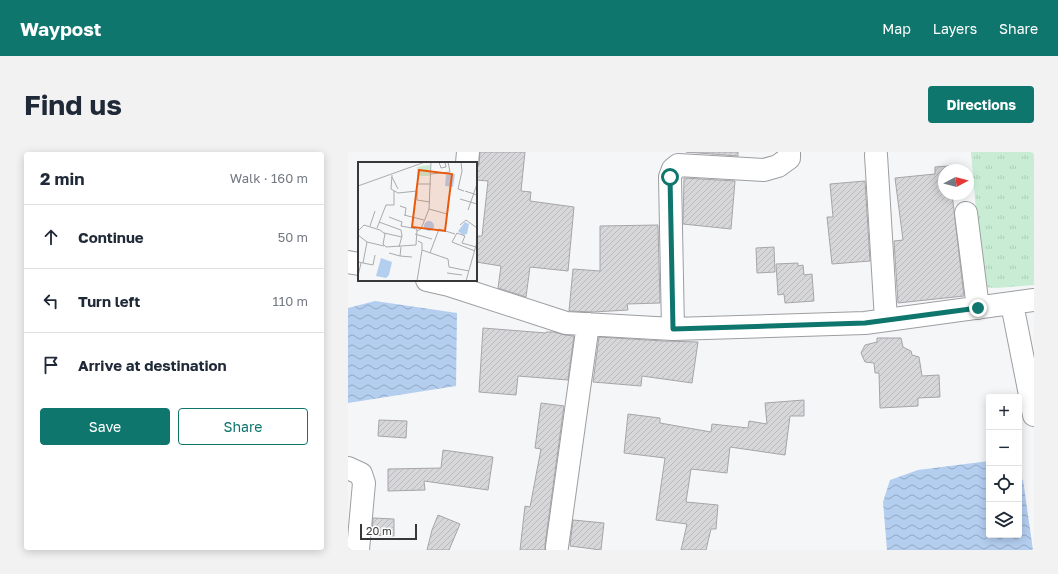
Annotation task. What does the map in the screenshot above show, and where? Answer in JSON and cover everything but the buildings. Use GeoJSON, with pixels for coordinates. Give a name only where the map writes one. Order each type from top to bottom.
{"type":"FeatureCollection","features":[{"type":"Feature","properties":{"kind":"street"},"geometry":{"type":"LineString","coordinates":[[467,162],[468,152]]}},
{"type":"Feature","properties":{"kind":"street"},"geometry":{"type":"LineString","coordinates":[[673,329],[670,177],[673,169],[678,165],[764,170],[778,166],[789,158],[789,152]]}},
{"type":"Feature","properties":{"kind":"street"},"geometry":{"type":"LineString","coordinates":[[876,155],[886,320]]}},
{"type":"Feature","properties":{"kind":"street"},"geometry":{"type":"LineString","coordinates":[[966,213],[978,308]]}},
{"type":"Feature","properties":{"kind":"street"},"geometry":{"type":"LineString","coordinates":[[348,262],[358,264]]}},
{"type":"Feature","properties":{"kind":"street"},"geometry":{"type":"LineString","coordinates":[[438,281],[450,282],[566,323],[673,329],[865,323],[1034,300]]}},
{"type":"Feature","properties":{"kind":"street"},"geometry":{"type":"LineString","coordinates":[[1012,304],[1034,415]]}},
{"type":"Feature","properties":{"kind":"street"},"geometry":{"type":"LineString","coordinates":[[556,547],[588,324]]}},
{"type":"Feature","properties":{"kind":"street"},"geometry":{"type":"LineString","coordinates":[[348,468],[360,474],[364,483],[358,550]]}},
{"type":"Feature","properties":{"kind":"green space"},"geometry":{"type":"Polygon","coordinates":[[[971,152],[1034,152],[1034,285],[996,288],[984,287],[974,187],[974,164],[972,164],[971,152]]]}},
{"type":"Feature","properties":{"kind":"water"},"geometry":{"type":"Polygon","coordinates":[[[375,301],[457,313],[456,386],[348,403],[348,308],[375,301]]]}},
{"type":"Feature","properties":{"kind":"water"},"geometry":{"type":"Polygon","coordinates":[[[986,461],[986,538],[1022,538],[1022,479],[1033,550],[887,550],[883,502],[890,480],[918,470],[986,461]]]}},
{"type":"Feature","properties":{"kind":"route"},"geometry":{"type":"LineString","coordinates":[[670,177],[673,329],[865,323],[978,308]]}}]}
